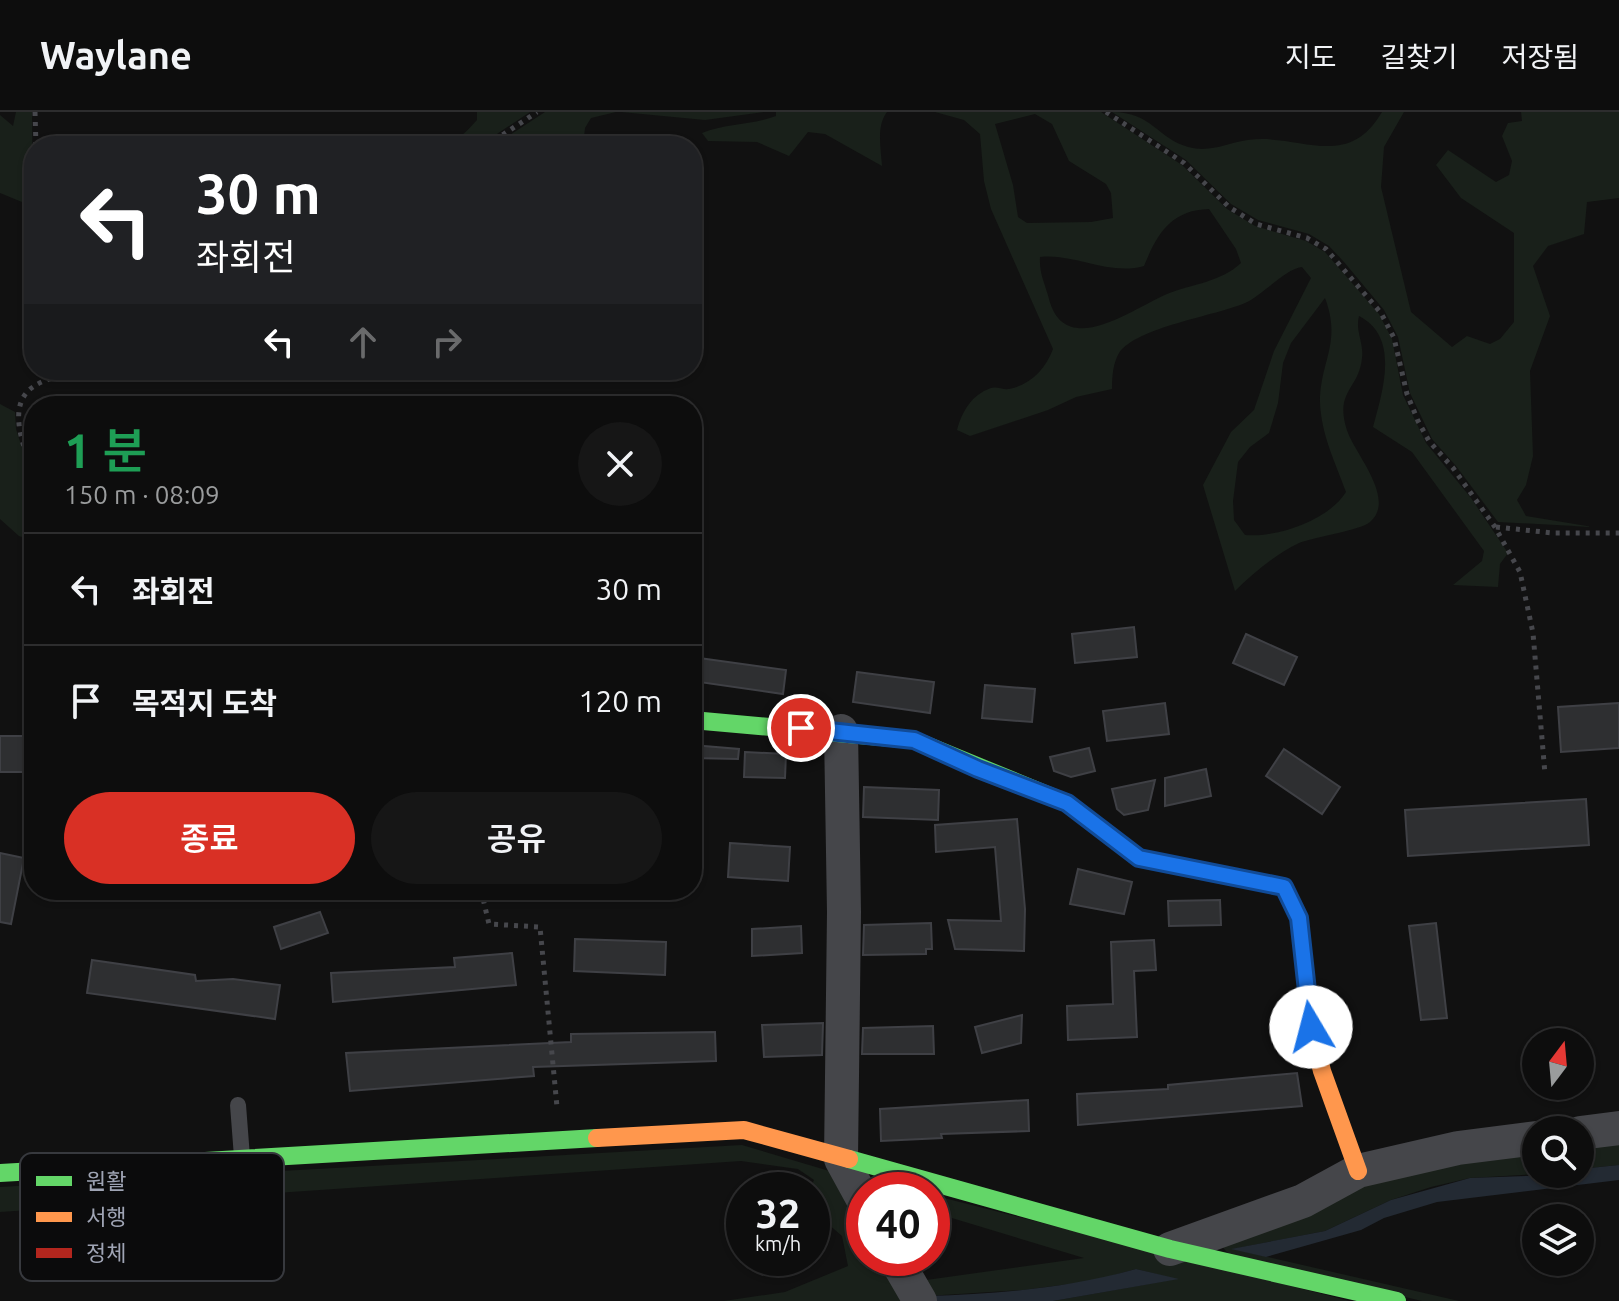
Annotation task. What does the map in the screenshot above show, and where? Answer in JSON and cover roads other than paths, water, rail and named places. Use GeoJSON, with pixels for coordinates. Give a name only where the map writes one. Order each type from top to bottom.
{"type":"FeatureCollection","features":[{"type":"Feature","properties":{"kind":"street"},"geometry":{"type":"LineString","coordinates":[[702,721],[914,740],[978,769],[1067,803],[1139,858],[1284,887],[1299,918],[1304,978],[1318,1056],[1358,1171]]}},
{"type":"Feature","properties":{"kind":"street"},"geometry":{"type":"LineString","coordinates":[[841,731],[844,1049],[841,1159],[848,1172]]}},
{"type":"Feature","properties":{"kind":"street"},"geometry":{"type":"LineString","coordinates":[[1594,1131],[1619,1128]]}},
{"type":"Feature","properties":{"kind":"street"},"geometry":{"type":"LineString","coordinates":[[284,1156],[744,1130],[1170,1249],[1397,1301]]}},
{"type":"Feature","properties":{"kind":"street"},"geometry":{"type":"LineString","coordinates":[[1170,1249],[1303,1201],[1358,1171],[1458,1148],[1522,1140]]}},
{"type":"Feature","properties":{"kind":"street"},"geometry":{"type":"LineString","coordinates":[[0,1173],[20,1172]]}},
{"type":"Feature","properties":{"kind":"street"},"geometry":{"type":"LineString","coordinates":[[905,1276],[920,1301]]}},
{"type":"Feature","properties":{"kind":"lane"},"geometry":{"type":"LineString","coordinates":[[238,1105],[242,1153]]}}]}
